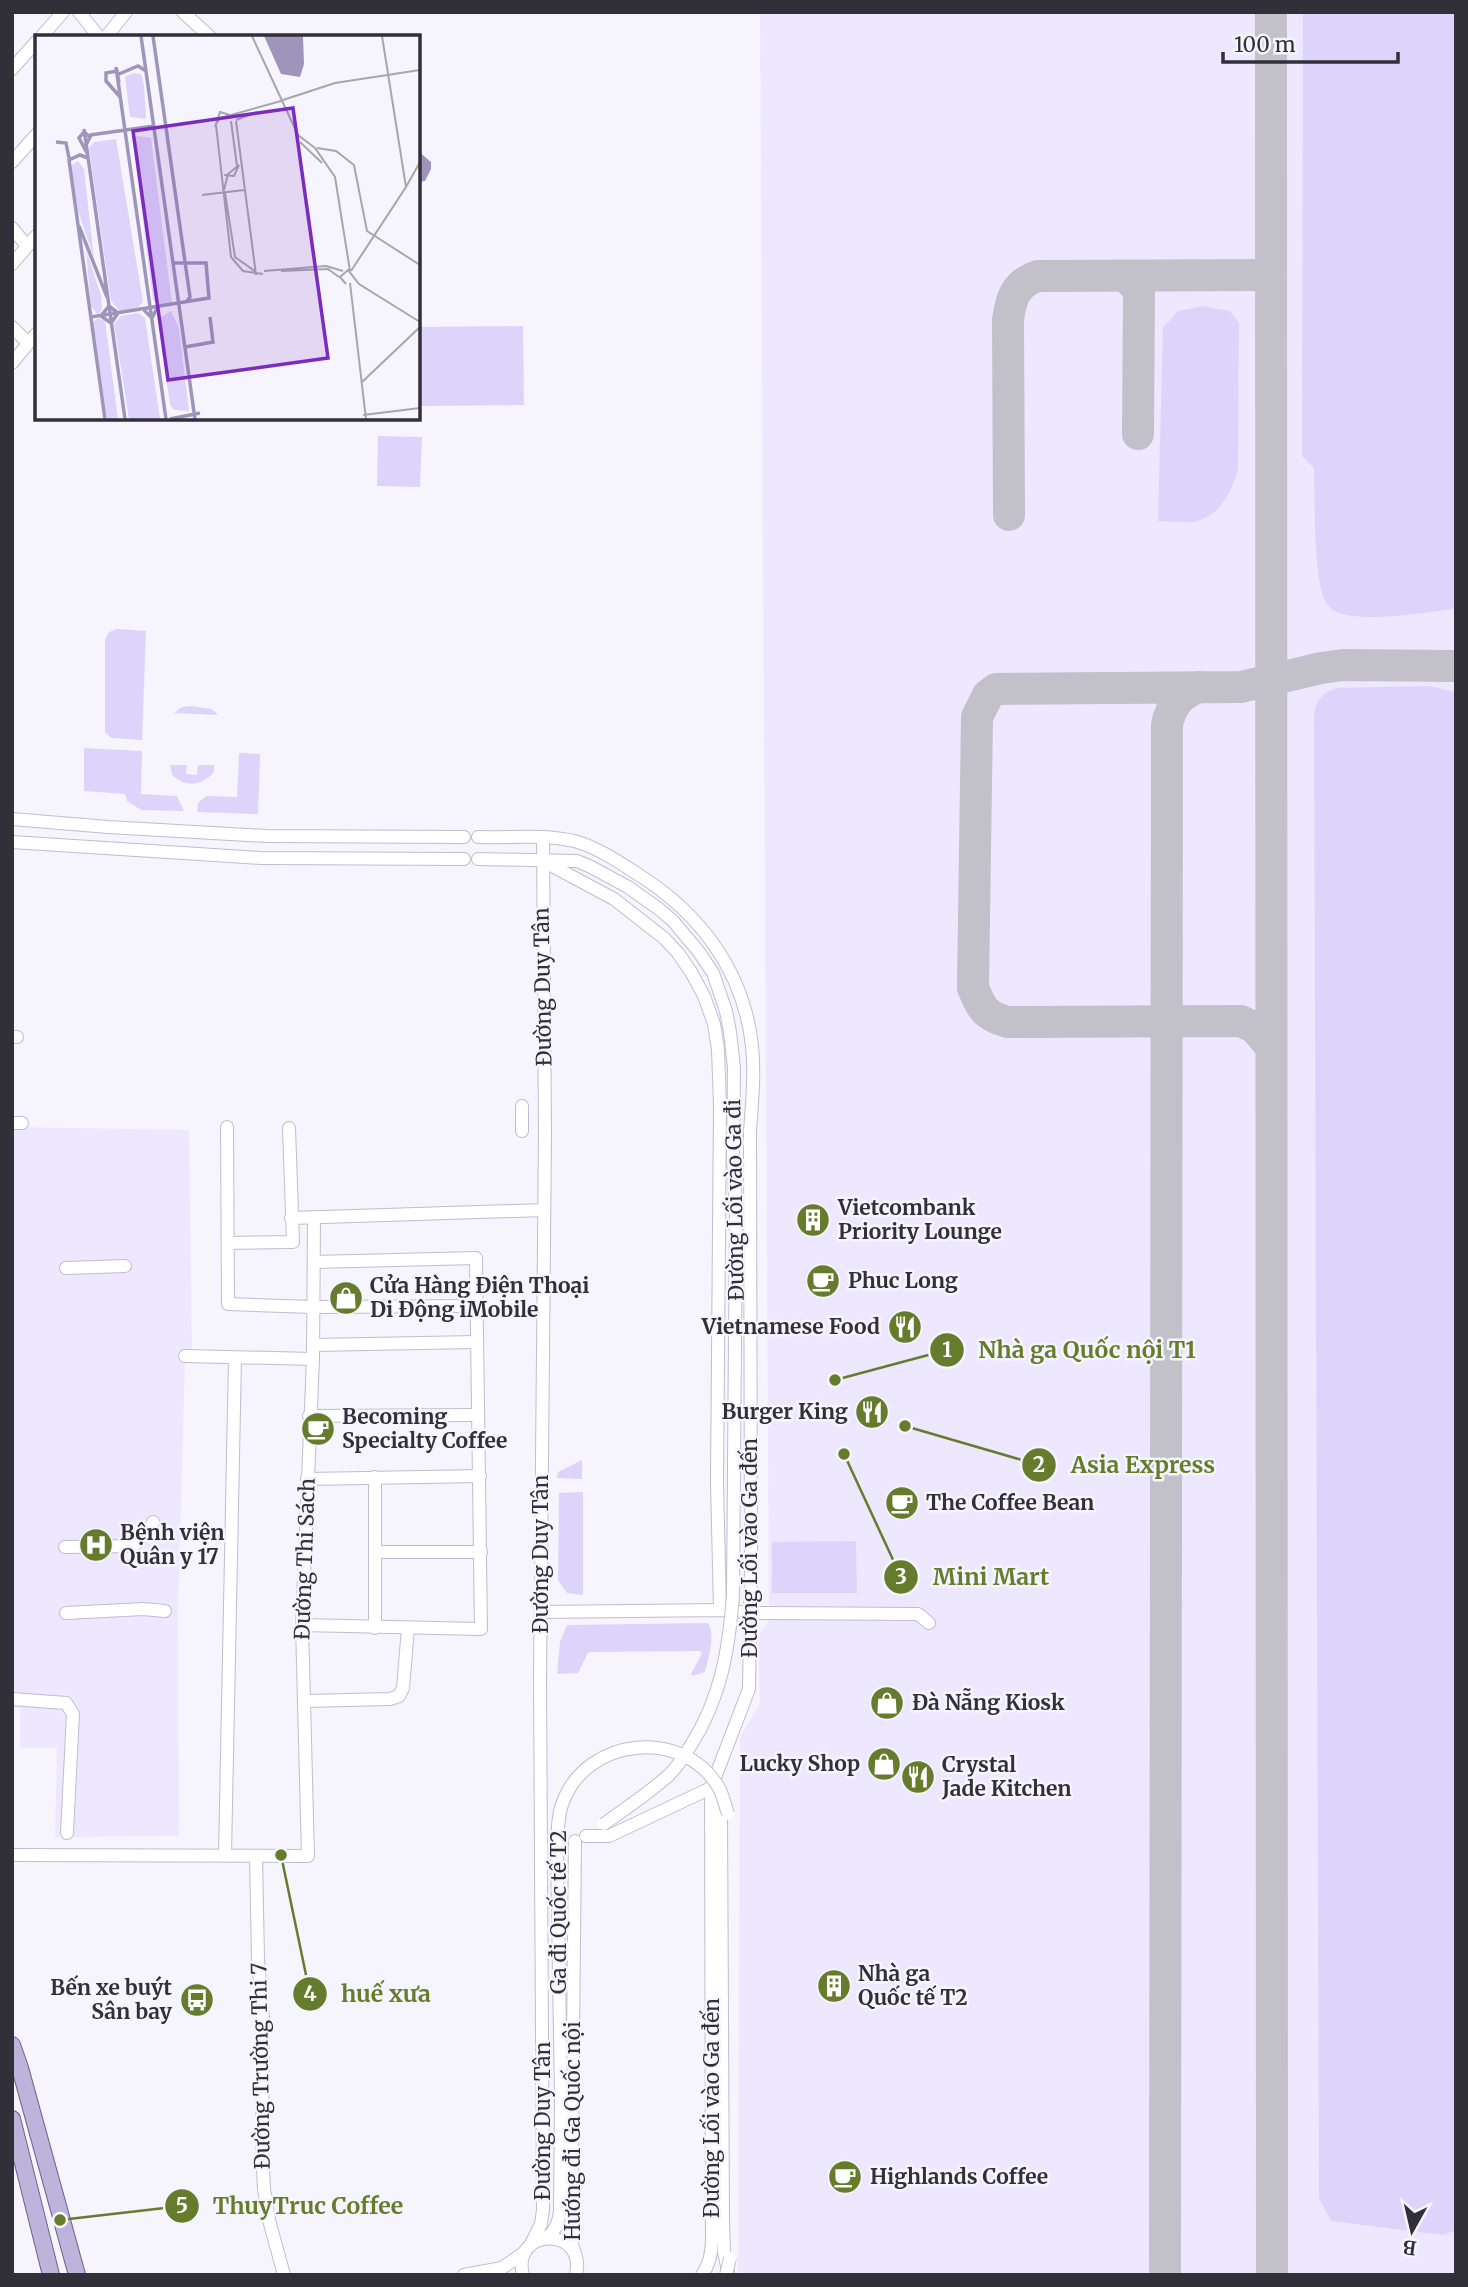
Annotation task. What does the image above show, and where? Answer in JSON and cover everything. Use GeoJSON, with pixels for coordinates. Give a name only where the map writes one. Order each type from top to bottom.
{"type":"FeatureCollection","features":[{"type":"Feature","properties":{"kind":"main road"},"geometry":{"type":"LineString","coordinates":[[12,2045],[77,2275]]}},
{"type":"Feature","properties":{"kind":"main road"},"geometry":{"type":"LineString","coordinates":[[12,2120],[51,2275]]}},
{"type":"Feature","properties":{"kind":"street"},"geometry":{"type":"LineString","coordinates":[[43,35],[63,12]]}},
{"type":"Feature","properties":{"kind":"street"},"geometry":{"type":"LineString","coordinates":[[79,12],[97,35]]}},
{"type":"Feature","properties":{"kind":"street"},"geometry":{"type":"LineString","coordinates":[[108,35],[126,12]]}},
{"type":"Feature","properties":{"kind":"street"},"geometry":{"type":"LineString","coordinates":[[183,12],[208,35]]}},
{"type":"Feature","properties":{"kind":"street"},"geometry":{"type":"LineString","coordinates":[[12,69],[35,43]]}},
{"type":"Feature","properties":{"kind":"street"},"geometry":{"type":"LineString","coordinates":[[12,162],[35,136]]}},
{"type":"Feature","properties":{"kind":"street"},"geometry":{"type":"LineString","coordinates":[[12,228],[27,246]]}},
{"type":"Feature","properties":{"kind":"street"},"geometry":{"type":"LineString","coordinates":[[12,264],[35,237]]}},
{"type":"Feature","properties":{"kind":"street"},"geometry":{"type":"LineString","coordinates":[[12,327],[33,338],[12,363]]}},
{"type":"Feature","properties":{"kind":"street"},"geometry":{"type":"LineString","coordinates":[[12,819],[266,836],[464,837]]}},
{"type":"Feature","properties":{"kind":"street"},"geometry":{"type":"LineString","coordinates":[[370,858],[371,837]]}},
{"type":"Feature","properties":{"kind":"street"},"geometry":{"type":"LineString","coordinates":[[478,837],[543,838]]}},
{"type":"Feature","properties":{"kind":"street","name":"Đường Duy Tân"},"geometry":{"type":"LineString","coordinates":[[523,2275],[522,2260],[541,2224],[543,2210],[543,838]]}},
{"type":"Feature","properties":{"kind":"street","name":"Đường Lối vào Ga đến"},"geometry":{"type":"LineString","coordinates":[[543,838],[574,841],[592,847],[670,896],[697,923],[731,970],[745,1008],[752,1047],[749,1689],[710,1787],[712,2254],[702,2275]]}},
{"type":"Feature","properties":{"kind":"street"},"geometry":{"type":"LineString","coordinates":[[12,842],[261,858],[464,859]]}},
{"type":"Feature","properties":{"kind":"street"},"geometry":{"type":"LineString","coordinates":[[478,859],[542,860],[614,899],[664,938],[691,972],[715,1024],[720,1105],[717,1482],[720,1610]]}},
{"type":"Feature","properties":{"kind":"street","name":"Đường Lối vào Ga đi"},"geometry":{"type":"LineString","coordinates":[[542,860],[577,861],[592,867],[628,887],[659,909],[687,936],[708,963],[726,1011],[734,1068],[733,1157],[736,1213],[733,1595],[729,1643],[721,1681],[709,1715],[670,1774],[581,1838]]}},
{"type":"Feature","properties":{"kind":"street"},"geometry":{"type":"LineString","coordinates":[[522,1106],[522,1131]]}},
{"type":"Feature","properties":{"kind":"street"},"geometry":{"type":"LineString","coordinates":[[227,1127],[228,1304],[313,1307],[476,1306]]}},
{"type":"Feature","properties":{"kind":"street"},"geometry":{"type":"LineString","coordinates":[[228,1243],[293,1242],[289,1128]]}},
{"type":"Feature","properties":{"kind":"street"},"geometry":{"type":"LineString","coordinates":[[291,1217],[544,1210]]}},
{"type":"Feature","properties":{"kind":"street","name":"Đường Thi Sách"},"geometry":{"type":"LineString","coordinates":[[256,1856],[308,1856],[302,1625],[313,1359],[314,1217]]}},
{"type":"Feature","properties":{"kind":"street"},"geometry":{"type":"LineString","coordinates":[[302,1625],[481,1629],[476,1258],[314,1262]]}},
{"type":"Feature","properties":{"kind":"street"},"geometry":{"type":"LineString","coordinates":[[66,1268],[125,1266]]}},
{"type":"Feature","properties":{"kind":"street"},"geometry":{"type":"LineString","coordinates":[[313,1345],[476,1342]]}},
{"type":"Feature","properties":{"kind":"street"},"geometry":{"type":"LineString","coordinates":[[185,1356],[313,1359]]}},
{"type":"Feature","properties":{"kind":"street"},"geometry":{"type":"LineString","coordinates":[[225,1856],[235,1358]]}},
{"type":"Feature","properties":{"kind":"street"},"geometry":{"type":"LineString","coordinates":[[309,1416],[478,1415]]}},
{"type":"Feature","properties":{"kind":"street"},"geometry":{"type":"LineString","coordinates":[[307,1479],[480,1476]]}},
{"type":"Feature","properties":{"kind":"street"},"geometry":{"type":"LineString","coordinates":[[375,1477],[375,1628]]}},
{"type":"Feature","properties":{"kind":"street"},"geometry":{"type":"LineString","coordinates":[[65,1546],[133,1546],[149,1531],[153,1522]]}},
{"type":"Feature","properties":{"kind":"street"},"geometry":{"type":"LineString","coordinates":[[375,1552],[481,1552]]}},
{"type":"Feature","properties":{"kind":"street"},"geometry":{"type":"LineString","coordinates":[[66,1613],[143,1609],[165,1611]]}},
{"type":"Feature","properties":{"kind":"street"},"geometry":{"type":"LineString","coordinates":[[541,1612],[720,1610],[750,1613],[918,1614],[929,1623]]}},
{"type":"Feature","properties":{"kind":"street"},"geometry":{"type":"LineString","coordinates":[[304,1702],[390,1699],[399,1696],[403,1688],[408,1628]]}},
{"type":"Feature","properties":{"kind":"street"},"geometry":{"type":"LineString","coordinates":[[12,1699],[66,1703],[73,1714],[67,1833]]}},
{"type":"Feature","properties":{"kind":"street","name":"Ga đi Quốc tế T2"},"geometry":{"type":"LineString","coordinates":[[546,2238],[553,2233],[560,2212],[557,1849],[562,1802],[571,1785],[595,1761],[617,1750],[635,1746],[659,1748],[680,1754],[706,1773],[718,1787],[728,1814],[730,2258],[727,2275]]}},
{"type":"Feature","properties":{"kind":"street"},"geometry":{"type":"LineString","coordinates":[[542,1841],[609,1836],[710,1787],[718,1801],[721,1814],[723,2223],[727,2275]]}},
{"type":"Feature","properties":{"kind":"street","name":"Hướng đi Ga Quốc nội"},"geometry":{"type":"LineString","coordinates":[[576,2275],[578,2268],[571,2241],[581,1838]]}},
{"type":"Feature","properties":{"kind":"street"},"geometry":{"type":"LineString","coordinates":[[12,1855],[256,1856]]}},
{"type":"Feature","properties":{"kind":"street","name":"Đường Trường Thi 7"},"geometry":{"type":"LineString","coordinates":[[256,1856],[258,1961],[263,2018],[264,2189],[269,2220],[284,2275]]}},
{"type":"Feature","properties":{"kind":"street"},"geometry":{"type":"LineString","coordinates":[[712,2233],[723,2223]]}},
{"type":"Feature","properties":{"kind":"street"},"geometry":{"type":"LineString","coordinates":[[464,2275],[502,2267],[546,2238],[563,2241],[575,2254]]}},
{"type":"Feature","properties":{"kind":"shaded area"},"geometry":{"type":"Polygon","coordinates":[[[760,12],[1456,12],[1456,2275],[738,2275],[740,1737],[760,1703],[758,1636],[769,1620],[760,12]]]}},
{"type":"Feature","properties":{"kind":"shaded area"},"geometry":{"type":"Polygon","coordinates":[[[1303,12],[1456,12],[1456,607],[1453,609],[1394,616],[1348,615],[1336,612],[1330,607],[1321,589],[1315,536],[1314,468],[1302,456],[1303,12]]]}},
{"type":"Feature","properties":{"kind":"shaded area"},"geometry":{"type":"Polygon","coordinates":[[[420,153],[431,162],[431,169],[425,181],[420,182],[420,153]]]}},
{"type":"Feature","properties":{"kind":"shaded area"},"geometry":{"type":"Polygon","coordinates":[[[1203,306],[1230,311],[1239,323],[1238,470],[1229,494],[1206,518],[1193,522],[1158,521],[1163,328],[1178,311],[1203,306]]]}},
{"type":"Feature","properties":{"kind":"shaded area"},"geometry":{"type":"Polygon","coordinates":[[[523,326],[524,405],[420,406],[420,327],[523,326]]]}},
{"type":"Feature","properties":{"kind":"shaded area"},"geometry":{"type":"Polygon","coordinates":[[[378,436],[422,437],[420,487],[377,486],[378,436]]]}},
{"type":"Feature","properties":{"kind":"shaded area"},"geometry":{"type":"Polygon","coordinates":[[[117,629],[146,631],[142,740],[111,738],[105,732],[105,640],[109,632],[117,629]]]}},
{"type":"Feature","properties":{"kind":"shaded area"},"geometry":{"type":"Polygon","coordinates":[[[1428,686],[1456,692],[1456,2230],[1443,2235],[1331,2221],[1319,2198],[1314,714],[1320,698],[1336,688],[1428,686]]]}},
{"type":"Feature","properties":{"kind":"shaded area"},"geometry":{"type":"Polygon","coordinates":[[[182,707],[212,709],[218,715],[174,713],[182,707]]]}},
{"type":"Feature","properties":{"kind":"shaded area"},"geometry":{"type":"Polygon","coordinates":[[[84,748],[142,751],[141,794],[177,796],[184,811],[141,810],[127,801],[125,794],[84,791],[84,748]]]}},
{"type":"Feature","properties":{"kind":"shaded area"},"geometry":{"type":"Polygon","coordinates":[[[239,753],[260,754],[258,814],[197,812],[198,803],[206,796],[237,797],[239,753]]]}},
{"type":"Feature","properties":{"kind":"shaded area"},"geometry":{"type":"Polygon","coordinates":[[[170,765],[187,765],[186,774],[197,775],[198,765],[214,765],[214,772],[194,784],[177,779],[172,775],[170,765]]]}},
{"type":"Feature","properties":{"kind":"shaded area","name":"Bệnh viện Quân y 17"},"geometry":{"type":"Polygon","coordinates":[[[12,1127],[189,1130],[192,1362],[185,1362],[178,1611],[179,1836],[55,1837],[57,1748],[20,1748],[20,1708],[12,1708],[12,1127]]]}},
{"type":"Feature","properties":{"kind":"shaded area"},"geometry":{"type":"Polygon","coordinates":[[[582,1460],[582,1479],[557,1478],[558,1472],[582,1460]]]}},
{"type":"Feature","properties":{"kind":"shaded area"},"geometry":{"type":"Polygon","coordinates":[[[583,1492],[583,1595],[567,1593],[558,1580],[559,1493],[583,1492]]]}},
{"type":"Feature","properties":{"kind":"shaded area"},"geometry":{"type":"Polygon","coordinates":[[[856,1541],[857,1593],[772,1593],[772,1542],[856,1541]]]}},
{"type":"Feature","properties":{"kind":"shaded area"},"geometry":{"type":"Polygon","coordinates":[[[708,1623],[711,1641],[705,1672],[692,1676],[691,1674],[702,1653],[700,1651],[591,1652],[578,1673],[557,1674],[560,1642],[567,1625],[708,1623]]]}},
{"type":"Feature","properties":{"kind":"taxiway"},"geometry":{"type":"LineString","coordinates":[[1271,12],[1272,2275]]}},
{"type":"Feature","properties":{"kind":"taxiway"},"geometry":{"type":"LineString","coordinates":[[1009,515],[1008,320],[1013,298],[1024,283],[1038,276],[1271,275]]}},
{"type":"Feature","properties":{"kind":"taxiway"},"geometry":{"type":"LineString","coordinates":[[1126,276],[1139,290],[1138,434]]}},
{"type":"Feature","properties":{"kind":"taxiway"},"geometry":{"type":"LineString","coordinates":[[1271,1047],[1255,1028],[1241,1021],[1008,1022],[985,1011],[973,988],[977,717],[988,695],[996,689],[1241,687],[1343,665],[1456,666]]}},
{"type":"Feature","properties":{"kind":"taxiway"},"geometry":{"type":"LineString","coordinates":[[1165,2275],[1167,725],[1177,701],[1199,687]]}},
{"type":"Feature","properties":{"kind":"place","name":"Vietcombank Priority Lounge"},"geometry":{"type":"Point","coordinates":[813,1220]}},
{"type":"Feature","properties":{"kind":"place","name":"Phuc Long"},"geometry":{"type":"Point","coordinates":[823,1281]}},
{"type":"Feature","properties":{"kind":"place","name":"Cửa Hàng Điện Thoại Di Động iMobile"},"geometry":{"type":"Point","coordinates":[346,1298]}},
{"type":"Feature","properties":{"kind":"place","name":"Vietnamese Food"},"geometry":{"type":"Point","coordinates":[905,1327]}},
{"type":"Feature","properties":{"kind":"place","name":"Nhà ga Quốc nội T1"},"geometry":{"type":"Point","coordinates":[835,1380]}},
{"type":"Feature","properties":{"kind":"place","name":"Burger King"},"geometry":{"type":"Point","coordinates":[872,1412]}},
{"type":"Feature","properties":{"kind":"place","name":"Asia Express"},"geometry":{"type":"Point","coordinates":[905,1426]}},
{"type":"Feature","properties":{"kind":"place","name":"Becoming Specialty Coffee"},"geometry":{"type":"Point","coordinates":[318,1429]}},
{"type":"Feature","properties":{"kind":"place","name":"Mini Mart"},"geometry":{"type":"Point","coordinates":[844,1454]}},
{"type":"Feature","properties":{"kind":"place","name":"The Coffee Bean"},"geometry":{"type":"Point","coordinates":[902,1503]}},
{"type":"Feature","properties":{"kind":"place","name":"Bệnh viện Quân y 17"},"geometry":{"type":"Point","coordinates":[96,1545]}},
{"type":"Feature","properties":{"kind":"place","name":"Đà Nẵng Kiosk"},"geometry":{"type":"Point","coordinates":[887,1703]}},
{"type":"Feature","properties":{"kind":"place","name":"Lucky Shop"},"geometry":{"type":"Point","coordinates":[884,1764]}},
{"type":"Feature","properties":{"kind":"place","name":"Crystal Jade Kitchen"},"geometry":{"type":"Point","coordinates":[918,1777]}},
{"type":"Feature","properties":{"kind":"place","name":"huế xưa"},"geometry":{"type":"Point","coordinates":[281,1855]}},
{"type":"Feature","properties":{"kind":"place","name":"Nhà ga Quốc tế T2"},"geometry":{"type":"Point","coordinates":[834,1986]}},
{"type":"Feature","properties":{"kind":"place","name":"Bến xe buýt Sân bay"},"geometry":{"type":"Point","coordinates":[197,2000]}},
{"type":"Feature","properties":{"kind":"place","name":"Highlands Coffee"},"geometry":{"type":"Point","coordinates":[845,2177]}},
{"type":"Feature","properties":{"kind":"place","name":"ThuyTruc Coffee"},"geometry":{"type":"Point","coordinates":[60,2220]}}]}
